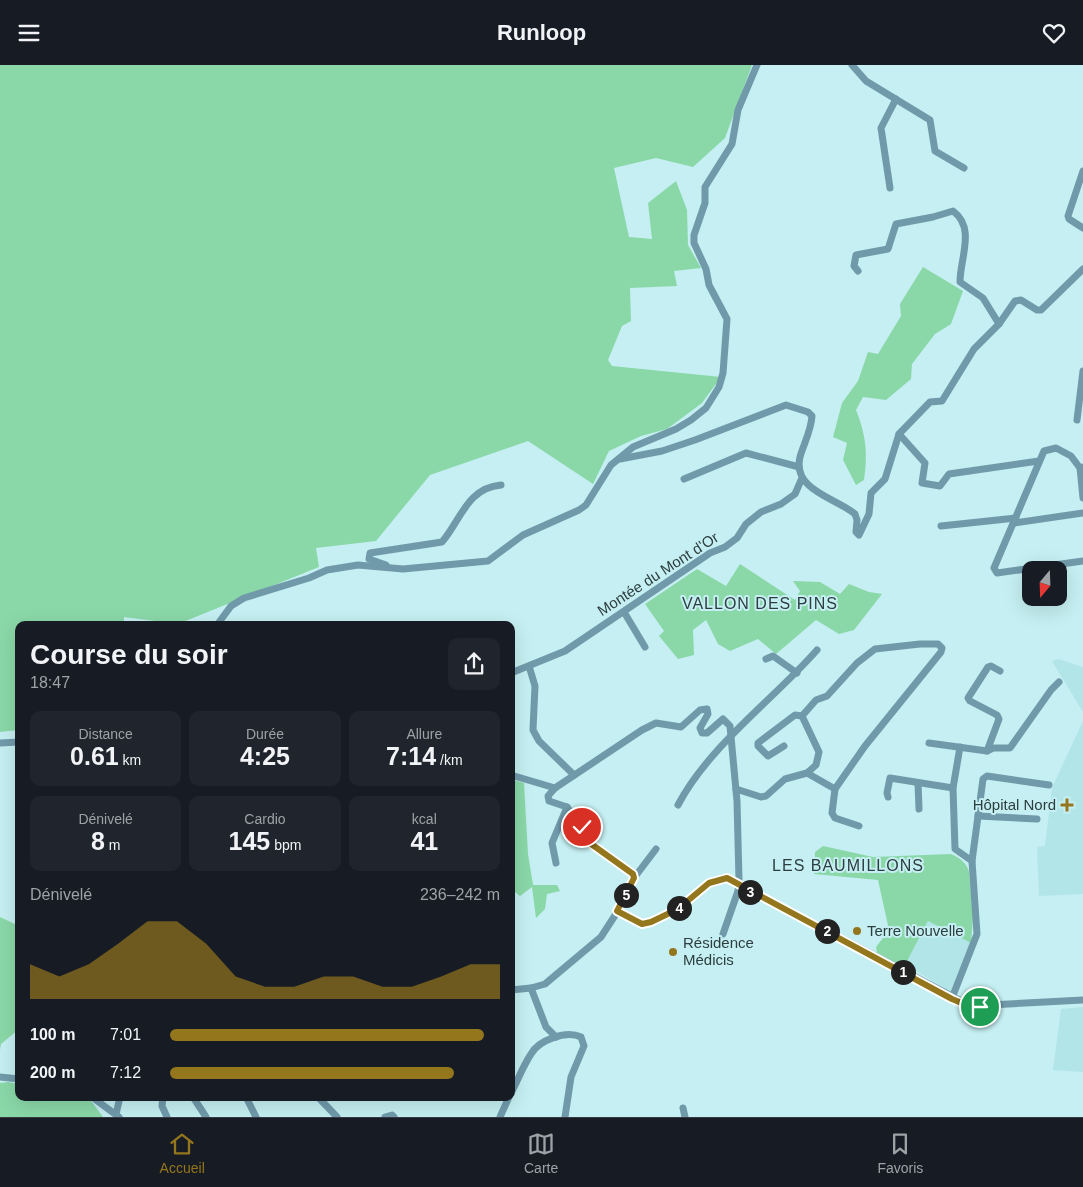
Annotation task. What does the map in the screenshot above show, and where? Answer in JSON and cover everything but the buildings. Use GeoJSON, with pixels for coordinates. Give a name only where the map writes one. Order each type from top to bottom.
{"type":"FeatureCollection","features":[{"type":"Feature","properties":{"kind":"street"},"geometry":{"type":"LineString","coordinates":[[219,621],[231,606],[244,598],[310,579],[327,571],[358,565],[411,569],[488,561],[523,535],[579,510],[586,505],[598,484],[618,460],[633,447],[676,429],[706,408],[719,387],[727,319],[710,285],[706,269],[694,243],[694,235],[705,203],[705,187],[732,144],[738,110],[757,65]]}},
{"type":"Feature","properties":{"kind":"street"},"geometry":{"type":"LineString","coordinates":[[852,65],[866,81],[930,120],[935,151],[964,168]]}},
{"type":"Feature","properties":{"kind":"street"},"geometry":{"type":"LineString","coordinates":[[890,188],[881,128],[896,99]]}},
{"type":"Feature","properties":{"kind":"street"},"geometry":{"type":"LineString","coordinates":[[1083,171],[1068,216],[1069,219],[1083,228]]}},
{"type":"Feature","properties":{"kind":"street"},"geometry":{"type":"LineString","coordinates":[[858,271],[854,266],[856,255],[888,249],[896,224],[953,211],[960,216],[966,232],[960,282],[983,298],[999,325]]}},
{"type":"Feature","properties":{"kind":"street"},"geometry":{"type":"LineString","coordinates":[[618,460],[670,448],[786,405],[808,412],[812,416],[799,467],[802,478],[815,490],[854,514],[857,521],[856,532],[859,535],[869,515],[871,493],[885,479],[899,433],[930,402],[942,401],[974,349],[999,325],[1017,299],[1037,310],[1041,310],[1083,269]]}},
{"type":"Feature","properties":{"kind":"street"},"geometry":{"type":"LineString","coordinates":[[1077,420],[1083,371]]}},
{"type":"Feature","properties":{"kind":"street"},"geometry":{"type":"LineString","coordinates":[[899,433],[925,463],[922,483],[940,486],[948,474],[1039,461]]}},
{"type":"Feature","properties":{"kind":"street"},"geometry":{"type":"LineString","coordinates":[[1083,498],[1082,467],[1071,456],[1056,447],[1044,451],[994,568],[997,573],[1083,561]]}},
{"type":"Feature","properties":{"kind":"street"},"geometry":{"type":"LineString","coordinates":[[684,479],[746,453],[799,467]]}},
{"type":"Feature","properties":{"kind":"street","name":"Montée du Mont d'Or"},"geometry":{"type":"LineString","coordinates":[[515,671],[565,651],[624,613],[710,553],[725,547],[737,538],[746,524],[761,512],[781,504],[795,494],[802,478]]}},
{"type":"Feature","properties":{"kind":"street"},"geometry":{"type":"LineString","coordinates":[[411,569],[385,565],[369,559],[370,553],[442,542],[473,496],[490,486],[501,485]]}},
{"type":"Feature","properties":{"kind":"street"},"geometry":{"type":"LineString","coordinates":[[941,526],[1083,513]]}},
{"type":"Feature","properties":{"kind":"street"},"geometry":{"type":"LineString","coordinates":[[624,613],[645,647]]}},
{"type":"Feature","properties":{"kind":"street"},"geometry":{"type":"LineString","coordinates":[[784,746],[768,756],[758,746],[758,743],[795,715],[802,715],[816,701],[827,695],[857,663],[875,649],[920,644],[938,644],[942,648],[941,652],[865,746],[834,789],[832,813],[835,818],[859,826]]}},
{"type":"Feature","properties":{"kind":"street"},"geometry":{"type":"LineString","coordinates":[[678,805],[693,778],[731,737],[797,673],[817,650]]}},
{"type":"Feature","properties":{"kind":"street"},"geometry":{"type":"LineString","coordinates":[[766,659],[773,656],[797,673]]}},
{"type":"Feature","properties":{"kind":"street"},"geometry":{"type":"LineString","coordinates":[[529,666],[535,686],[533,730],[539,741],[574,775]]}},
{"type":"Feature","properties":{"kind":"street"},"geometry":{"type":"LineString","coordinates":[[987,751],[999,719],[997,715],[970,701],[968,698],[988,667],[991,666],[1000,671]]}},
{"type":"Feature","properties":{"kind":"street"},"geometry":{"type":"LineString","coordinates":[[929,743],[987,751],[994,748],[1010,748],[1051,690],[1059,682]]}},
{"type":"Feature","properties":{"kind":"street"},"geometry":{"type":"LineString","coordinates":[[634,878],[632,872],[587,841],[582,827],[567,807],[549,801],[548,796],[555,788],[574,775],[656,723],[681,727],[704,708],[708,711],[708,714],[700,731],[707,733],[723,719],[729,723],[736,789],[739,882],[723,934]]}},
{"type":"Feature","properties":{"kind":"street"},"geometry":{"type":"LineString","coordinates":[[736,789],[766,796],[785,779],[807,773],[816,765],[819,753],[802,715]]}},
{"type":"Feature","properties":{"kind":"street"},"geometry":{"type":"LineString","coordinates":[[0,743],[15,742]]}},
{"type":"Feature","properties":{"kind":"street"},"geometry":{"type":"LineString","coordinates":[[960,747],[953,788],[955,849],[972,861]]}},
{"type":"Feature","properties":{"kind":"street"},"geometry":{"type":"LineString","coordinates":[[807,773],[834,789]]}},
{"type":"Feature","properties":{"kind":"street"},"geometry":{"type":"LineString","coordinates":[[515,776],[555,788]]}},
{"type":"Feature","properties":{"kind":"street"},"geometry":{"type":"LineString","coordinates":[[952,999],[976,935],[972,861],[983,779],[987,776],[1049,785]]}},
{"type":"Feature","properties":{"kind":"street"},"geometry":{"type":"LineString","coordinates":[[888,797],[890,778],[953,788]]}},
{"type":"Feature","properties":{"kind":"street"},"geometry":{"type":"LineString","coordinates":[[918,783],[919,809]]}},
{"type":"Feature","properties":{"kind":"street"},"geometry":{"type":"LineString","coordinates":[[737,801],[748,793]]}},
{"type":"Feature","properties":{"kind":"street"},"geometry":{"type":"LineString","coordinates":[[556,863],[552,843],[567,807]]}},
{"type":"Feature","properties":{"kind":"street"},"geometry":{"type":"LineString","coordinates":[[978,816],[1037,819]]}},
{"type":"Feature","properties":{"kind":"street"},"geometry":{"type":"LineString","coordinates":[[515,990],[531,988],[545,983],[601,937],[634,878],[656,849]]}},
{"type":"Feature","properties":{"kind":"street"},"geometry":{"type":"LineString","coordinates":[[617,911],[642,924],[651,922],[678,909],[709,883],[727,878],[739,882],[952,999],[971,1007],[1083,1000]]}},
{"type":"Feature","properties":{"kind":"street"},"geometry":{"type":"LineString","coordinates":[[531,988],[546,1027],[556,1037]]}},
{"type":"Feature","properties":{"kind":"street"},"geometry":{"type":"LineString","coordinates":[[515,1085],[532,1051],[556,1037],[572,1034],[581,1037],[584,1042],[571,1077],[565,1117]]}},
{"type":"Feature","properties":{"kind":"street"},"geometry":{"type":"LineString","coordinates":[[0,1077],[15,1079]]}},
{"type":"Feature","properties":{"kind":"street"},"geometry":{"type":"LineString","coordinates":[[98,1101],[118,1115],[120,1101]]}},
{"type":"Feature","properties":{"kind":"street"},"geometry":{"type":"LineString","coordinates":[[162,1101],[167,1117]]}},
{"type":"Feature","properties":{"kind":"street"},"geometry":{"type":"LineString","coordinates":[[196,1101],[206,1117]]}},
{"type":"Feature","properties":{"kind":"street"},"geometry":{"type":"LineString","coordinates":[[248,1101],[256,1117]]}},
{"type":"Feature","properties":{"kind":"street"},"geometry":{"type":"LineString","coordinates":[[322,1101],[337,1117]]}},
{"type":"Feature","properties":{"kind":"street"},"geometry":{"type":"LineString","coordinates":[[500,1117],[507,1101]]}},
{"type":"Feature","properties":{"kind":"street"},"geometry":{"type":"LineString","coordinates":[[683,1108],[685,1117]]}},
{"type":"Feature","properties":{"kind":"street"},"geometry":{"type":"LineString","coordinates":[[385,1117],[392,1115],[394,1117]]}},
{"type":"Feature","properties":{"kind":"shaded area"},"geometry":{"type":"Polygon","coordinates":[[[1058,659],[1083,667],[1083,712],[1052,661],[1058,659]]]}},
{"type":"Feature","properties":{"kind":"shaded area","name":"Hôpital Nord"},"geometry":{"type":"Polygon","coordinates":[[[1083,721],[1083,894],[1039,896],[1037,847],[1045,846],[1052,788],[1083,721]]]}},
{"type":"Feature","properties":{"kind":"shaded area"},"geometry":{"type":"Polygon","coordinates":[[[928,921],[971,943],[950,991],[916,971],[915,973],[904,967],[928,921]]]}},
{"type":"Feature","properties":{"kind":"shaded area"},"geometry":{"type":"Polygon","coordinates":[[[1083,1007],[1083,1072],[1053,1070],[1061,1009],[1083,1007]]]}},
{"type":"Feature","properties":{"kind":"green space"},"geometry":{"type":"Polygon","coordinates":[[[0,65],[752,65],[725,138],[693,167],[656,158],[614,168],[629,237],[652,239],[648,203],[676,181],[687,210],[688,245],[701,268],[674,271],[677,286],[630,288],[631,321],[622,326],[608,360],[612,366],[721,377],[702,403],[667,429],[641,436],[609,451],[593,484],[528,441],[430,475],[376,541],[316,548],[319,567],[185,621],[155,621],[124,617],[124,621],[15,621],[15,730],[0,732],[0,65]]]}},
{"type":"Feature","properties":{"kind":"green space"},"geometry":{"type":"Polygon","coordinates":[[[923,267],[963,291],[951,324],[935,334],[912,364],[911,379],[886,400],[863,397],[856,410],[864,436],[866,453],[865,471],[864,480],[856,485],[843,460],[847,443],[833,437],[842,403],[858,381],[868,352],[878,354],[901,316],[900,304],[923,267]]]}},
{"type":"Feature","properties":{"kind":"green space"},"geometry":{"type":"Polygon","coordinates":[[[740,564],[795,600],[800,591],[793,581],[820,582],[840,594],[849,584],[869,592],[882,594],[854,630],[839,634],[816,620],[776,654],[758,639],[730,651],[718,644],[706,620],[693,630],[694,655],[678,659],[659,636],[664,631],[645,604],[697,569],[726,586],[740,564]]]}},
{"type":"Feature","properties":{"kind":"green space"},"geometry":{"type":"Polygon","coordinates":[[[515,780],[524,783],[528,854],[533,885],[557,885],[560,891],[547,894],[545,909],[536,918],[532,887],[520,896],[515,892],[515,780]]]}},
{"type":"Feature","properties":{"kind":"green space"},"geometry":{"type":"Polygon","coordinates":[[[823,846],[873,857],[951,854],[957,857],[965,863],[969,872],[973,917],[971,943],[928,921],[904,967],[877,953],[876,947],[889,930],[878,880],[814,874],[815,852],[823,846]]]}},
{"type":"Feature","properties":{"kind":"green space"},"geometry":{"type":"Polygon","coordinates":[[[0,917],[15,924],[15,1032],[1,1044],[0,1050],[0,917]]]}},
{"type":"Feature","properties":{"kind":"green space"},"geometry":{"type":"Polygon","coordinates":[[[0,1083],[15,1083],[15,1101],[91,1101],[103,1117],[0,1117],[0,1083]]]}},
{"type":"Feature","properties":{"kind":"place","name":"Hôpital Nord"},"geometry":{"type":"Point","coordinates":[1067,805]}},
{"type":"Feature","properties":{"kind":"place","name":"Terre Nouvelle"},"geometry":{"type":"Point","coordinates":[857,931]}},
{"type":"Feature","properties":{"kind":"place","name":"Résidence Médicis"},"geometry":{"type":"Point","coordinates":[673,952]}},
{"type":"Feature","properties":{"kind":"district","name":"VALLON DES PINS"},"geometry":{"type":"Point","coordinates":[760,603]}},
{"type":"Feature","properties":{"kind":"district","name":"LES BAUMILLONS"},"geometry":{"type":"Point","coordinates":[848,865]}},
{"type":"Feature","properties":{"kind":"route"},"geometry":{"type":"LineString","coordinates":[[582,827],[587,841],[632,872],[634,878],[623,903],[617,911],[637,922],[642,924],[651,922],[678,909],[709,883],[716,879],[727,878],[952,999],[971,1007],[980,1007]]}}]}
